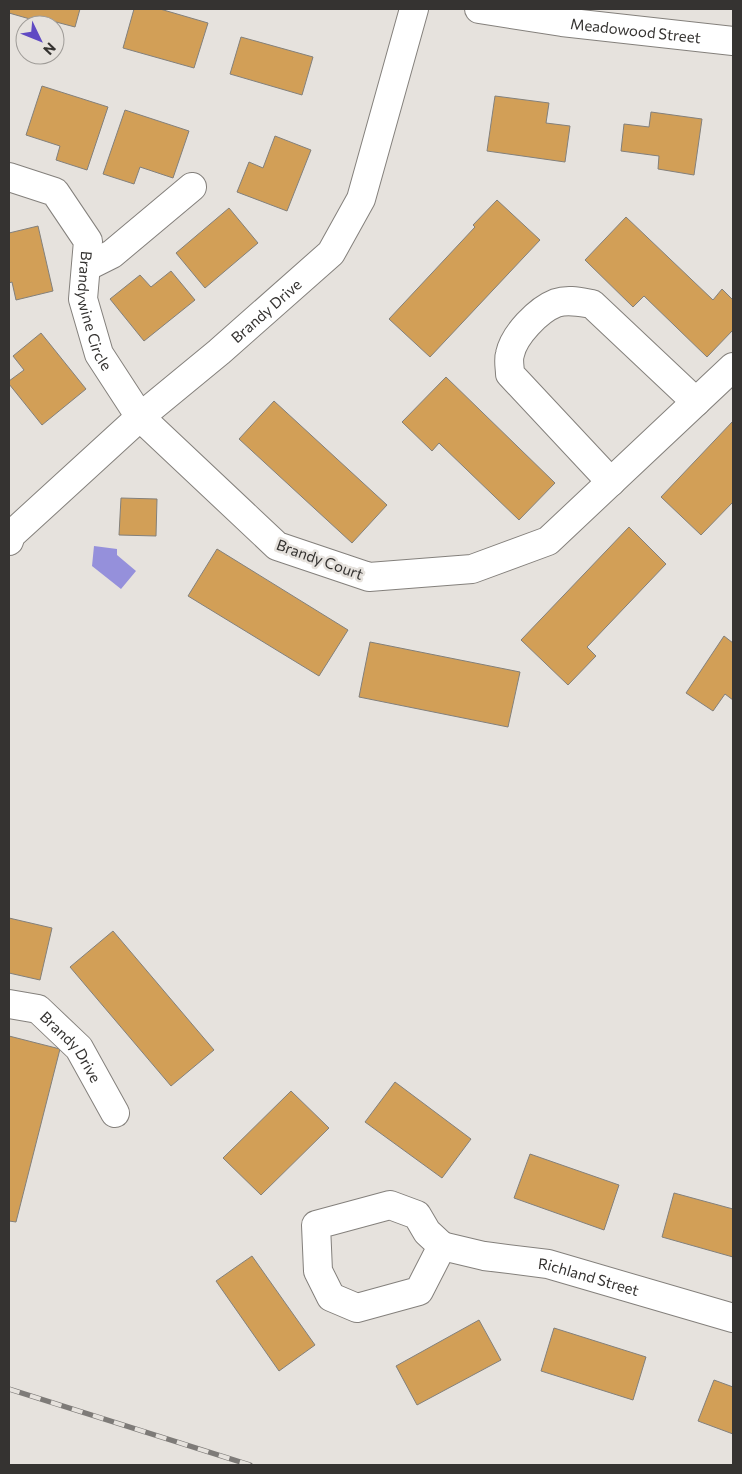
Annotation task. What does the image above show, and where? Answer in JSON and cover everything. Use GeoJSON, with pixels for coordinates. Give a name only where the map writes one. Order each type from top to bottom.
{"type":"FeatureCollection","features":[{"type":"Feature","properties":{"kind":"street","name":"Brandy Drive"},"geometry":{"type":"LineString","coordinates":[[10,537],[140,417],[219,352],[330,253],[361,199],[414,9]]}},
{"type":"Feature","properties":{"kind":"street","name":"Meadowood Street"},"geometry":{"type":"LineString","coordinates":[[479,9],[562,22],[733,41]]}},
{"type":"Feature","properties":{"kind":"street","name":"Brandywine Circle"},"geometry":{"type":"LineString","coordinates":[[9,177],[55,192],[88,241],[83,299],[99,354],[140,417]]}},
{"type":"Feature","properties":{"kind":"street"},"geometry":{"type":"LineString","coordinates":[[86,267],[112,254],[192,188]]}},
{"type":"Feature","properties":{"kind":"street"},"geometry":{"type":"LineString","coordinates":[[611,482],[510,374],[509,355],[516,339],[529,321],[556,303],[576,301],[592,304],[696,402]]}},
{"type":"Feature","properties":{"kind":"street","name":"Brandy Court"},"geometry":{"type":"LineString","coordinates":[[140,417],[277,546],[368,577],[472,570],[548,541],[733,367]]}},
{"type":"Feature","properties":{"kind":"street","name":"Brandy Drive"},"geometry":{"type":"LineString","coordinates":[[9,1004],[38,1009],[79,1048],[115,1113]]}},
{"type":"Feature","properties":{"kind":"street"},"geometry":{"type":"LineString","coordinates":[[390,1205],[416,1215],[428,1232],[442,1246],[419,1291],[357,1308],[330,1297],[318,1271],[316,1225],[390,1205]]}},
{"type":"Feature","properties":{"kind":"street","name":"Richland Street"},"geometry":{"type":"LineString","coordinates":[[442,1246],[484,1256],[548,1264],[733,1318]]}},
{"type":"Feature","properties":{"kind":"shaded area"},"geometry":{"type":"Polygon","coordinates":[[[94,546],[117,549],[117,555],[136,571],[121,589],[92,566],[94,546]]]}},
{"type":"Feature","properties":{"kind":"building"},"geometry":{"type":"Polygon","coordinates":[[[9,9],[80,9],[75,27],[65,24],[65,15],[16,15],[9,13],[9,9]]]}},
{"type":"Feature","properties":{"kind":"building"},"geometry":{"type":"Polygon","coordinates":[[[134,9],[160,9],[208,23],[194,68],[123,48],[134,9]]]}},
{"type":"Feature","properties":{"kind":"building"},"geometry":{"type":"Polygon","coordinates":[[[241,37],[313,57],[302,95],[230,74],[241,37]]]}},
{"type":"Feature","properties":{"kind":"building"},"geometry":{"type":"Polygon","coordinates":[[[42,86],[108,107],[87,170],[56,160],[60,146],[26,135],[42,86]]]}},
{"type":"Feature","properties":{"kind":"building"},"geometry":{"type":"Polygon","coordinates":[[[495,96],[549,103],[546,123],[570,126],[565,162],[487,151],[495,96]]]}},
{"type":"Feature","properties":{"kind":"building"},"geometry":{"type":"Polygon","coordinates":[[[125,110],[189,131],[173,178],[140,167],[134,184],[103,174],[125,110]]]}},
{"type":"Feature","properties":{"kind":"building"},"geometry":{"type":"Polygon","coordinates":[[[651,112],[702,119],[694,175],[658,169],[659,156],[621,151],[624,124],[649,127],[651,112]]]}},
{"type":"Feature","properties":{"kind":"building"},"geometry":{"type":"Polygon","coordinates":[[[275,136],[311,150],[287,211],[237,192],[249,162],[263,168],[275,136]]]}},
{"type":"Feature","properties":{"kind":"building"},"geometry":{"type":"Polygon","coordinates":[[[497,200],[540,240],[430,357],[389,319],[475,227],[473,225],[497,200]]]}},
{"type":"Feature","properties":{"kind":"building"},"geometry":{"type":"Polygon","coordinates":[[[229,208],[258,243],[205,288],[176,253],[229,208]]]}},
{"type":"Feature","properties":{"kind":"building"},"geometry":{"type":"Polygon","coordinates":[[[626,217],[713,300],[722,289],[733,300],[733,330],[707,357],[644,296],[633,307],[585,260],[626,217]]]}},
{"type":"Feature","properties":{"kind":"building"},"geometry":{"type":"Polygon","coordinates":[[[38,226],[53,291],[16,300],[12,282],[9,283],[9,233],[38,226]]]}},
{"type":"Feature","properties":{"kind":"building"},"geometry":{"type":"Polygon","coordinates":[[[171,271],[195,300],[144,341],[110,299],[140,275],[151,287],[171,271]]]}},
{"type":"Feature","properties":{"kind":"building"},"geometry":{"type":"Polygon","coordinates":[[[41,333],[86,389],[42,425],[9,384],[9,381],[24,370],[13,356],[41,333]]]}},
{"type":"Feature","properties":{"kind":"building"},"geometry":{"type":"Polygon","coordinates":[[[446,377],[555,483],[519,520],[439,443],[432,451],[402,422],[446,377]]]}},
{"type":"Feature","properties":{"kind":"building"},"geometry":{"type":"Polygon","coordinates":[[[274,401],[387,505],[352,543],[239,439],[274,401]]]}},
{"type":"Feature","properties":{"kind":"building"},"geometry":{"type":"Polygon","coordinates":[[[733,421],[733,502],[701,535],[661,497],[733,421]]]}},
{"type":"Feature","properties":{"kind":"building"},"geometry":{"type":"Polygon","coordinates":[[[121,498],[157,499],[156,536],[119,535],[121,498]]]}},
{"type":"Feature","properties":{"kind":"building"},"geometry":{"type":"Polygon","coordinates":[[[629,527],[666,564],[587,647],[596,656],[568,685],[521,640],[629,527]]]}},
{"type":"Feature","properties":{"kind":"building"},"geometry":{"type":"Polygon","coordinates":[[[217,549],[348,630],[319,676],[188,596],[217,549]]]}},
{"type":"Feature","properties":{"kind":"building"},"geometry":{"type":"Polygon","coordinates":[[[724,636],[733,643],[733,700],[725,694],[713,711],[686,693],[724,636]]]}},
{"type":"Feature","properties":{"kind":"building"},"geometry":{"type":"Polygon","coordinates":[[[370,642],[520,672],[508,727],[359,697],[370,642]]]}},
{"type":"Feature","properties":{"kind":"building"},"geometry":{"type":"Polygon","coordinates":[[[9,918],[52,928],[40,980],[9,973],[9,918]]]}},
{"type":"Feature","properties":{"kind":"building"},"geometry":{"type":"Polygon","coordinates":[[[113,931],[214,1050],[171,1086],[70,967],[113,931]]]}},
{"type":"Feature","properties":{"kind":"building"},"geometry":{"type":"Polygon","coordinates":[[[9,1036],[60,1049],[16,1222],[9,1221],[9,1036]]]}},
{"type":"Feature","properties":{"kind":"building"},"geometry":{"type":"Polygon","coordinates":[[[395,1082],[471,1139],[442,1178],[365,1122],[395,1082]]]}},
{"type":"Feature","properties":{"kind":"building"},"geometry":{"type":"Polygon","coordinates":[[[291,1091],[329,1128],[261,1195],[223,1158],[291,1091]]]}},
{"type":"Feature","properties":{"kind":"building"},"geometry":{"type":"Polygon","coordinates":[[[530,1154],[619,1185],[604,1230],[514,1198],[530,1154]]]}},
{"type":"Feature","properties":{"kind":"building"},"geometry":{"type":"Polygon","coordinates":[[[674,1193],[733,1209],[733,1257],[662,1237],[674,1193]]]}},
{"type":"Feature","properties":{"kind":"building"},"geometry":{"type":"Polygon","coordinates":[[[252,1256],[315,1345],[279,1371],[216,1281],[252,1256]]]}},
{"type":"Feature","properties":{"kind":"building"},"geometry":{"type":"Polygon","coordinates":[[[479,1320],[501,1360],[417,1405],[396,1366],[479,1320]]]}},
{"type":"Feature","properties":{"kind":"building"},"geometry":{"type":"Polygon","coordinates":[[[554,1328],[646,1357],[633,1400],[541,1371],[554,1328]]]}},
{"type":"Feature","properties":{"kind":"building"},"geometry":{"type":"Polygon","coordinates":[[[714,1380],[733,1387],[733,1434],[698,1421],[714,1380]]]}},
{"type":"Feature","properties":{"kind":"railway"},"geometry":{"type":"LineString","coordinates":[[9,1389],[250,1465]]}}]}
